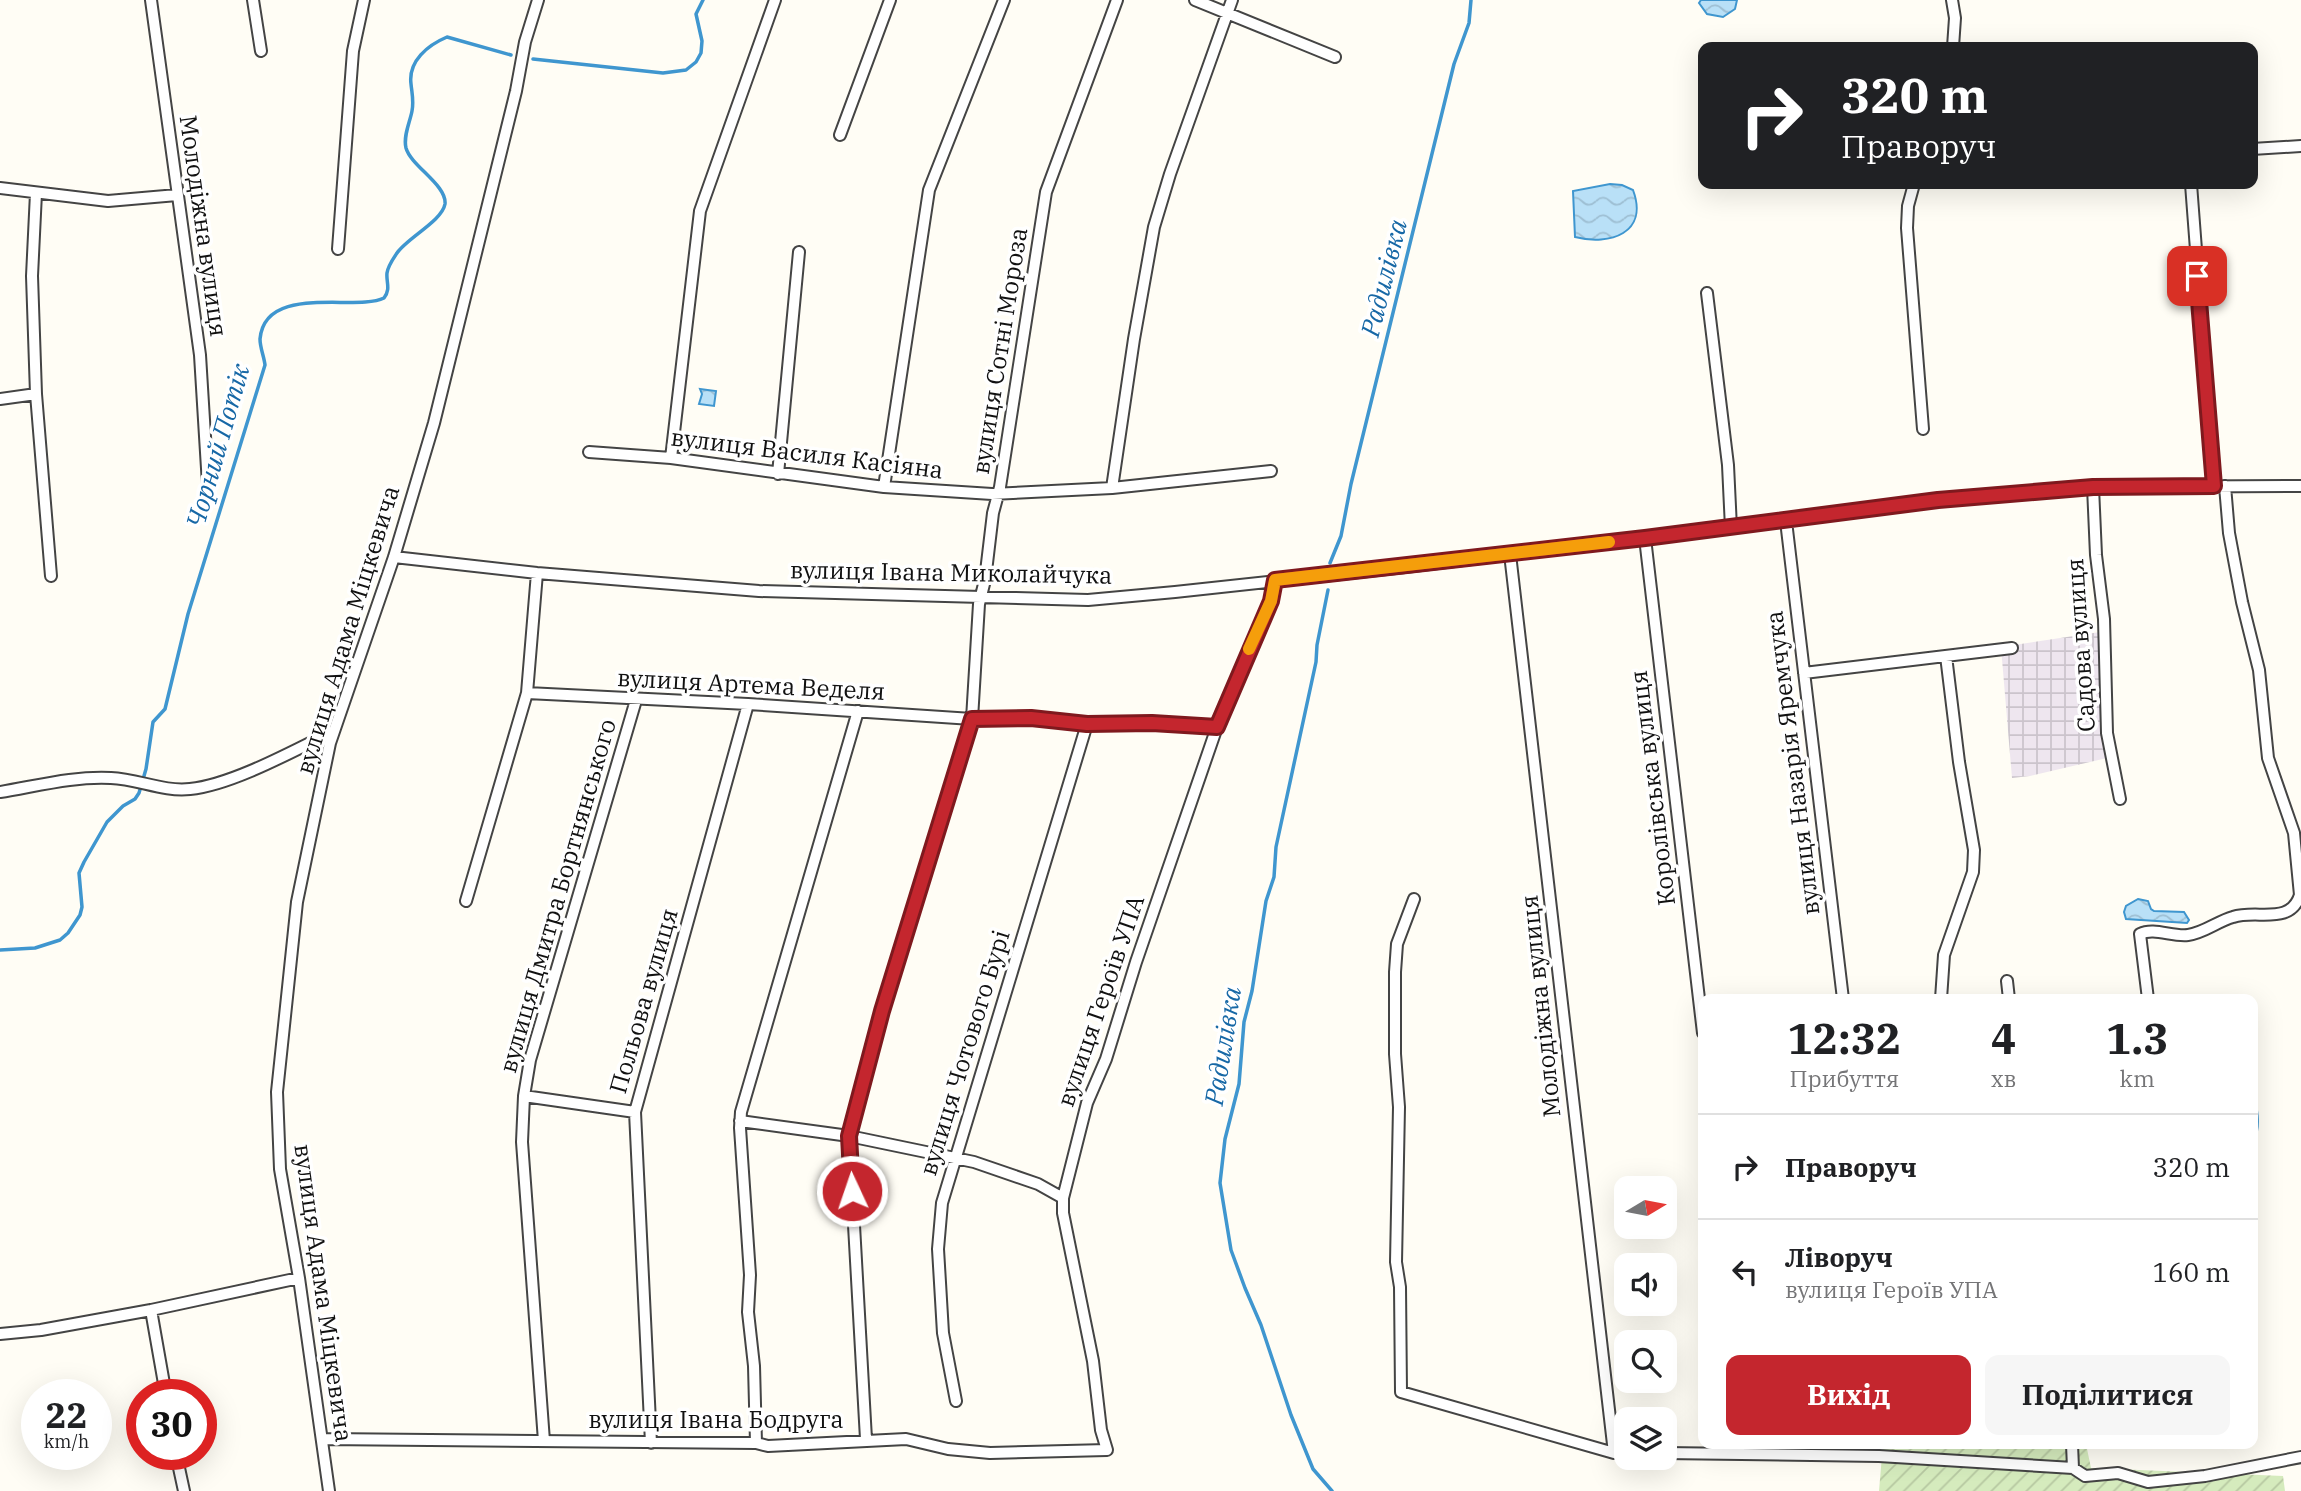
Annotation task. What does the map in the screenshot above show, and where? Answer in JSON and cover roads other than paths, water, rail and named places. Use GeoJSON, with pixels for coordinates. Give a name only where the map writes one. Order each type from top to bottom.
{"type":"FeatureCollection","features":[{"type":"Feature","properties":{"kind":"street","name":"Молодіжна вулиця"},"geometry":{"type":"LineString","coordinates":[[151,0],[200,355],[209,501]]}},
{"type":"Feature","properties":{"kind":"street"},"geometry":{"type":"LineString","coordinates":[[253,0],[261,51]]}},
{"type":"Feature","properties":{"kind":"street"},"geometry":{"type":"LineString","coordinates":[[338,249],[353,51],[364,0]]}},
{"type":"Feature","properties":{"kind":"street","name":"вулиця Адама Міцкевича"},"geometry":{"type":"LineString","coordinates":[[329,1491],[299,1278],[281,1178],[277,1092],[297,902],[334,731],[394,557],[434,423],[523,51],[538,0]]}},
{"type":"Feature","properties":{"kind":"street"},"geometry":{"type":"LineString","coordinates":[[671,458],[700,211],[775,0]]}},
{"type":"Feature","properties":{"kind":"street"},"geometry":{"type":"LineString","coordinates":[[840,135],[890,0]]}},
{"type":"Feature","properties":{"kind":"street"},"geometry":{"type":"LineString","coordinates":[[884,487],[929,190],[1004,0]]}},
{"type":"Feature","properties":{"kind":"street","name":"вулиця Сотні Мороза"},"geometry":{"type":"LineString","coordinates":[[866,1439],[849,1136],[882,1011],[972,719],[980,598],[1046,192],[1117,0]]}},
{"type":"Feature","properties":{"kind":"street"},"geometry":{"type":"LineString","coordinates":[[1195,0],[1335,57]]}},
{"type":"Feature","properties":{"kind":"street"},"geometry":{"type":"LineString","coordinates":[[1112,488],[1154,227],[1232,0]]}},
{"type":"Feature","properties":{"kind":"street"},"geometry":{"type":"LineString","coordinates":[[1952,0],[1955,18],[1953,42]]}},
{"type":"Feature","properties":{"kind":"street"},"geometry":{"type":"LineString","coordinates":[[2258,149],[2301,146]]}},
{"type":"Feature","properties":{"kind":"street"},"geometry":{"type":"LineString","coordinates":[[0,188],[108,201],[177,195]]}},
{"type":"Feature","properties":{"kind":"street"},"geometry":{"type":"LineString","coordinates":[[1912,189],[1907,228],[1923,429]]}},
{"type":"Feature","properties":{"kind":"street"},"geometry":{"type":"LineString","coordinates":[[2147,994],[2140,934],[2146,931],[2186,935],[2234,916],[2281,915],[2290,911],[2297,903],[2300,884],[2297,846],[2269,758],[2259,670],[2220,486],[2191,189]]}},
{"type":"Feature","properties":{"kind":"street"},"geometry":{"type":"LineString","coordinates":[[36,193],[32,276],[36,394],[51,576]]}},
{"type":"Feature","properties":{"kind":"street"},"geometry":{"type":"LineString","coordinates":[[778,474],[799,251]]}},
{"type":"Feature","properties":{"kind":"street"},"geometry":{"type":"LineString","coordinates":[[1707,293],[1728,465],[1731,528]]}},
{"type":"Feature","properties":{"kind":"street"},"geometry":{"type":"LineString","coordinates":[[0,399],[36,394]]}},
{"type":"Feature","properties":{"kind":"street","name":"вулиця Василя Касіяна"},"geometry":{"type":"LineString","coordinates":[[589,452],[671,458],[884,487],[999,494],[1112,488],[1271,471]]}},
{"type":"Feature","properties":{"kind":"street","name":"вулиця Івана Миколайчука"},"geometry":{"type":"LineString","coordinates":[[394,557],[537,573],[759,591],[1088,600],[1510,554],[1938,500],[2093,487],[2301,486]]}},
{"type":"Feature","properties":{"kind":"street","name":"Садова вулиця"},"geometry":{"type":"LineString","coordinates":[[2093,487],[2096,555],[2104,619],[2107,733],[2120,799]]}},
{"type":"Feature","properties":{"kind":"street","name":"вулиця Назарія Яремчука"},"geometry":{"type":"LineString","coordinates":[[1786,521],[1842,994]]}},
{"type":"Feature","properties":{"kind":"street","name":"Королівська вулиця"},"geometry":{"type":"LineString","coordinates":[[1645,538],[1699,994]]}},
{"type":"Feature","properties":{"kind":"street","name":"Молодіжна вулиця"},"geometry":{"type":"LineString","coordinates":[[1510,554],[1614,1407]]}},
{"type":"Feature","properties":{"kind":"street"},"geometry":{"type":"LineString","coordinates":[[466,901],[527,693],[537,573]]}},
{"type":"Feature","properties":{"kind":"street","name":"вулиця Героїв УПА"},"geometry":{"type":"LineString","coordinates":[[1107,1450],[1093,1361],[1063,1213],[1063,1198],[1087,1103],[1106,1059],[1136,962],[1217,727],[1271,601],[1275,580]]}},
{"type":"Feature","properties":{"kind":"street"},"geometry":{"type":"LineString","coordinates":[[1804,673],[2012,648]]}},
{"type":"Feature","properties":{"kind":"street"},"geometry":{"type":"LineString","coordinates":[[1941,994],[1944,955],[1973,872],[1974,850],[1958,762],[1946,656]]}},
{"type":"Feature","properties":{"kind":"street","name":"вулиця Артема Веделя"},"geometry":{"type":"LineString","coordinates":[[527,693],[972,719],[1031,718],[1087,724],[1152,723],[1217,727]]}},
{"type":"Feature","properties":{"kind":"street","name":"вулиця Дмитра Бортнянського"},"geometry":{"type":"LineString","coordinates":[[544,1441],[522,1142],[524,1096],[530,1059],[636,699]]}},
{"type":"Feature","properties":{"kind":"street","name":"Польова вулиця"},"geometry":{"type":"LineString","coordinates":[[651,1443],[635,1112],[748,704]]}},
{"type":"Feature","properties":{"kind":"street"},"geometry":{"type":"LineString","coordinates":[[756,1443],[754,1366],[748,1311],[750,1275],[740,1121],[744,1097],[858,711]]}},
{"type":"Feature","properties":{"kind":"street","name":"вулиця Чотового Бурі"},"geometry":{"type":"LineString","coordinates":[[956,1401],[943,1333],[938,1249],[942,1203],[1087,724]]}},
{"type":"Feature","properties":{"kind":"street"},"geometry":{"type":"LineString","coordinates":[[0,792],[85,777],[114,778],[152,786],[189,789],[236,776],[334,731]]}},
{"type":"Feature","properties":{"kind":"street"},"geometry":{"type":"LineString","coordinates":[[1414,899],[1397,944],[1395,972],[1395,1054],[1399,1107],[1396,1262],[1400,1287],[1401,1392],[1614,1451]]}},
{"type":"Feature","properties":{"kind":"street"},"geometry":{"type":"LineString","coordinates":[[2007,981],[2008,994]]}},
{"type":"Feature","properties":{"kind":"street"},"geometry":{"type":"LineString","coordinates":[[524,1096],[635,1112]]}},
{"type":"Feature","properties":{"kind":"street"},"geometry":{"type":"LineString","coordinates":[[740,1121],[849,1136],[954,1160],[974,1162],[1024,1178],[1063,1198]]}},
{"type":"Feature","properties":{"kind":"street"},"geometry":{"type":"LineString","coordinates":[[0,1334],[41,1330],[151,1310],[299,1278]]}},
{"type":"Feature","properties":{"kind":"street"},"geometry":{"type":"LineString","coordinates":[[151,1310],[163,1379]]}},
{"type":"Feature","properties":{"kind":"street","name":"вулиця Івана Бодруга"},"geometry":{"type":"LineString","coordinates":[[323,1439],[756,1443],[768,1446],[866,1439],[912,1439],[948,1449],[990,1453],[1107,1450]]}},
{"type":"Feature","properties":{"kind":"street"},"geometry":{"type":"LineString","coordinates":[[1677,1452],[1734,1449]]}},
{"type":"Feature","properties":{"kind":"street"},"geometry":{"type":"LineString","coordinates":[[1816,1449],[1880,1450],[2073,1468],[2085,1476],[2118,1473],[2148,1482],[2205,1476],[2301,1457]]}},
{"type":"Feature","properties":{"kind":"street"},"geometry":{"type":"LineString","coordinates":[[2072,1449],[2073,1468]]}},
{"type":"Feature","properties":{"kind":"street"},"geometry":{"type":"LineString","coordinates":[[179,1470],[184,1491]]}},
{"type":"Feature","properties":{"kind":"water"},"geometry":{"type":"Polygon","coordinates":[[[1701,0],[1737,0],[1735,9],[1723,17],[1707,14],[1699,3],[1701,0]]]}},
{"type":"Feature","properties":{"kind":"water"},"geometry":{"type":"Polygon","coordinates":[[[1610,184],[1633,190],[1637,205],[1636,217],[1631,226],[1623,233],[1601,240],[1575,237],[1573,191],[1610,184]]]}},
{"type":"Feature","properties":{"kind":"water"},"geometry":{"type":"Polygon","coordinates":[[[700,389],[716,391],[714,406],[699,404],[702,394],[700,389]]]}},
{"type":"Feature","properties":{"kind":"water"},"geometry":{"type":"Polygon","coordinates":[[[2138,899],[2148,901],[2154,911],[2184,912],[2189,920],[2187,923],[2126,919],[2126,906],[2138,899]]]}},
{"type":"Feature","properties":{"kind":"waterway","name":"Чорний Потік"},"geometry":{"type":"LineString","coordinates":[[533,59],[663,73],[686,70],[696,62],[701,53],[702,41],[696,14],[703,0]]}},
{"type":"Feature","properties":{"kind":"waterway","name":"Радилівка"},"geometry":{"type":"LineString","coordinates":[[1330,563],[1341,536],[1351,484],[1454,64],[1469,23],[1471,0]]}},
{"type":"Feature","properties":{"kind":"waterway","name":"Чорний Потік"},"geometry":{"type":"LineString","coordinates":[[0,950],[35,948],[60,940],[68,933],[82,907],[79,873],[84,862],[107,822],[139,793],[146,769],[153,722],[165,709],[188,614],[265,365],[260,339],[266,322],[278,311],[294,305],[384,298],[388,289],[388,270],[394,258],[402,247],[438,217],[445,204],[440,190],[414,162],[406,148],[406,134],[413,104],[411,76],[416,61],[426,49],[447,37],[511,55]]}},
{"type":"Feature","properties":{"kind":"waterway","name":"Радилівка"},"geometry":{"type":"LineString","coordinates":[[1328,590],[1316,662],[1276,847],[1274,877],[1266,901],[1252,991],[1244,1022],[1239,1084],[1225,1139],[1220,1183],[1231,1250],[1313,1469],[1332,1491]]}}]}
